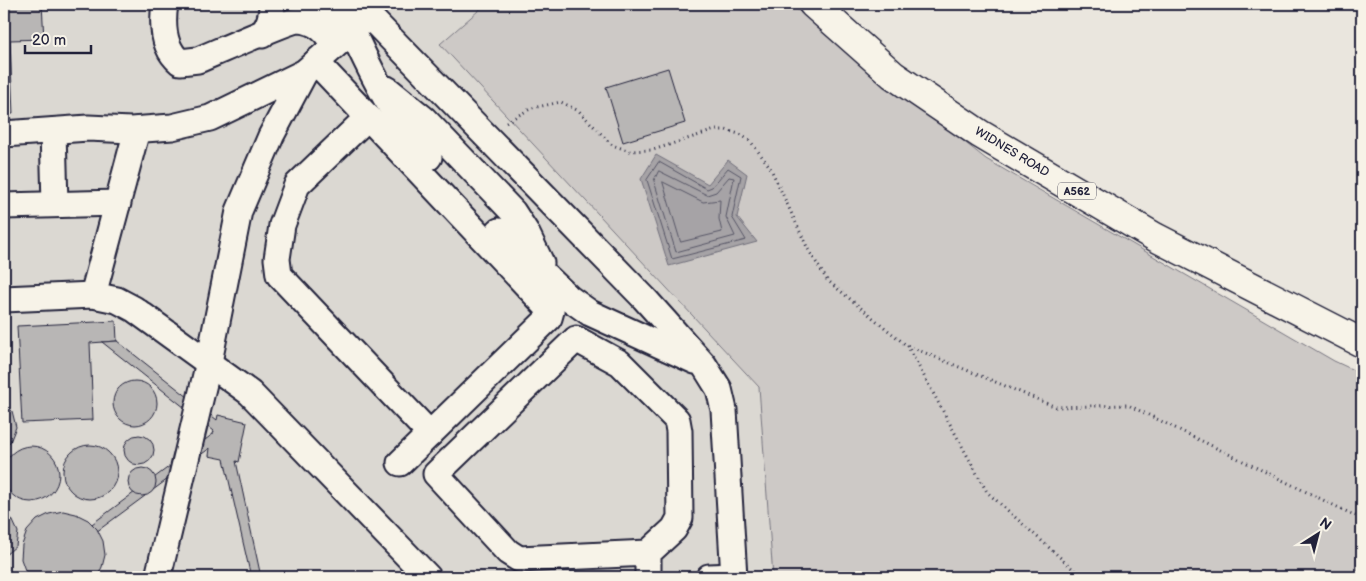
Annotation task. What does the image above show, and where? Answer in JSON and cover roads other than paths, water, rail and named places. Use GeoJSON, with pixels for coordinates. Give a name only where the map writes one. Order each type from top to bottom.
{"type":"FeatureCollection","features":[{"type":"Feature","properties":{"kind":"main road","name":"WIDNES ROAD"},"geometry":{"type":"LineString","coordinates":[[816,5],[893,75],[980,134],[1155,237],[1362,343]]}},
{"type":"Feature","properties":{"kind":"lane"},"geometry":{"type":"LineString","coordinates":[[158,577],[209,362],[238,211],[271,136],[330,37],[317,26],[298,20],[198,60],[180,62],[171,55],[165,41],[165,4]]}},
{"type":"Feature","properties":{"kind":"lane"},"geometry":{"type":"LineString","coordinates":[[262,35],[269,24],[272,4]]}},
{"type":"Feature","properties":{"kind":"lane"},"geometry":{"type":"LineString","coordinates":[[314,4],[325,11],[365,18],[488,137],[644,298],[704,365],[719,389],[724,410],[734,577],[709,577]]}},
{"type":"Feature","properties":{"kind":"lane"},"geometry":{"type":"LineString","coordinates":[[4,134],[88,128],[137,130],[172,127],[210,118],[318,60],[365,18]]}},
{"type":"Feature","properties":{"kind":"lane"},"geometry":{"type":"LineString","coordinates":[[365,18],[372,75],[382,94],[408,134],[480,211],[569,298],[590,313],[704,365]]}},
{"type":"Feature","properties":{"kind":"lane"},"geometry":{"type":"LineString","coordinates":[[318,60],[368,117],[551,311],[549,318],[400,463]]}},
{"type":"Feature","properties":{"kind":"lane"},"geometry":{"type":"LineString","coordinates":[[368,117],[296,185],[282,225],[277,258],[279,274],[425,439],[443,468]]}},
{"type":"Feature","properties":{"kind":"lane"},"geometry":{"type":"LineString","coordinates":[[93,295],[137,130]]}},
{"type":"Feature","properties":{"kind":"lane"},"geometry":{"type":"LineString","coordinates":[[53,131],[55,204]]}},
{"type":"Feature","properties":{"kind":"lane"},"geometry":{"type":"LineString","coordinates":[[4,206],[118,203]]}},
{"type":"Feature","properties":{"kind":"lane"},"geometry":{"type":"LineString","coordinates":[[4,299],[93,295],[117,300],[134,309],[250,393],[428,577]]}},
{"type":"Feature","properties":{"kind":"lane"},"geometry":{"type":"LineString","coordinates":[[576,339],[620,364],[677,420],[680,431],[680,518],[674,529],[648,552],[519,559],[508,552],[436,474],[576,339]]}},
{"type":"Feature","properties":{"kind":"lane"},"geometry":{"type":"LineString","coordinates":[[648,552],[648,577]]}},
{"type":"Feature","properties":{"kind":"water"},"geometry":{"type":"Polygon","coordinates":[[[656,155],[708,184],[728,160],[747,174],[737,217],[757,242],[669,266],[641,179],[656,155]]]}}]}
